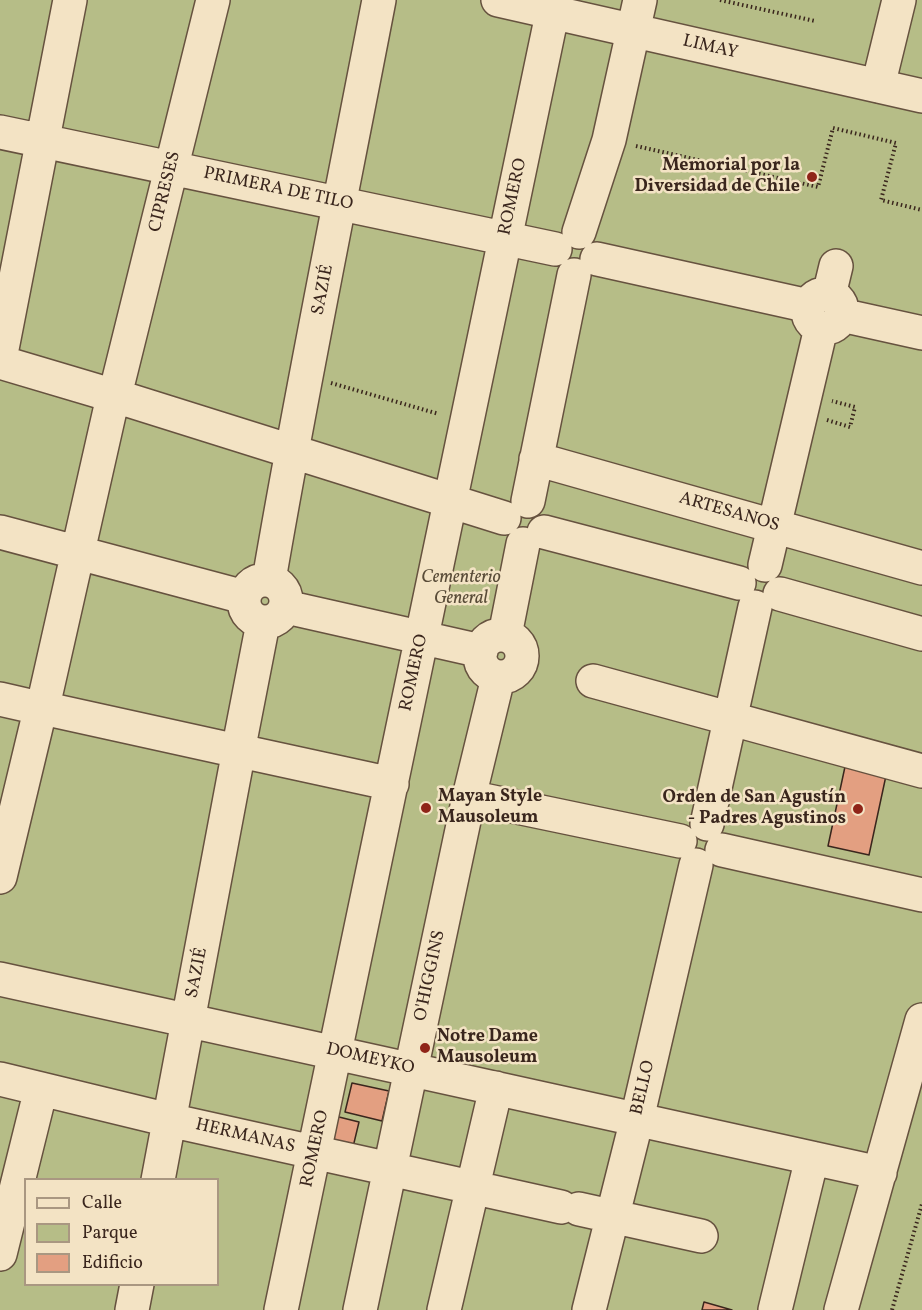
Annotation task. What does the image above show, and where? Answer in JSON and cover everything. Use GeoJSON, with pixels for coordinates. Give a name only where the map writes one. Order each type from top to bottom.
{"type":"FeatureCollection","features":[{"type":"Feature","properties":{"kind":"lane"},"geometry":{"type":"LineString","coordinates":[[70,0],[41,140],[0,361],[450,501],[516,509],[542,509],[546,524],[533,538],[493,643],[422,638],[274,615]]}},
{"type":"Feature","properties":{"kind":"lane","name":"CIPRESES"},"geometry":{"type":"LineString","coordinates":[[0,877],[33,706],[78,552],[114,396],[213,0]]}},
{"type":"Feature","properties":{"kind":"lane","name":"SAZIÉ"},"geometry":{"type":"LineString","coordinates":[[256,588],[291,451],[307,376],[379,0]]}},
{"type":"Feature","properties":{"kind":"lane","name":"LIMAY"},"geometry":{"type":"LineString","coordinates":[[498,0],[637,15],[878,86],[922,96]]}},
{"type":"Feature","properties":{"kind":"lane"},"geometry":{"type":"LineString","coordinates":[[878,86],[899,0]]}},
{"type":"Feature","properties":{"kind":"lane","name":"ROMERO"},"geometry":{"type":"LineString","coordinates":[[281,1310],[553,6]]}},
{"type":"Feature","properties":{"kind":"lane"},"geometry":{"type":"LineString","coordinates":[[516,509],[537,459],[586,267],[598,252],[592,239],[567,241],[609,140],[637,15]]}},
{"type":"Feature","properties":{"kind":"lane","name":"PRIMERA DE TILO"},"geometry":{"type":"LineString","coordinates":[[0,132],[505,239],[567,241]]}},
{"type":"Feature","properties":{"kind":"lane"},"geometry":{"type":"LineString","coordinates":[[586,267],[827,302],[922,333]]}},
{"type":"Feature","properties":{"kind":"lane","name":"BELLO"},"geometry":{"type":"LineString","coordinates":[[589,1310],[637,1119],[827,302]]}},
{"type":"Feature","properties":{"kind":"lane","name":"ARTESANOS"},"geometry":{"type":"LineString","coordinates":[[537,459],[922,568]]}},
{"type":"Feature","properties":{"kind":"lane"},"geometry":{"type":"LineString","coordinates":[[0,532],[78,552],[256,588],[281,587],[287,600],[274,615]]}},
{"type":"Feature","properties":{"kind":"lane"},"geometry":{"type":"LineString","coordinates":[[533,538],[760,587],[922,633]]}},
{"type":"Feature","properties":{"kind":"lane","name":"SAZIÉ"},"geometry":{"type":"LineString","coordinates":[[158,1178],[239,751],[274,615]]}},
{"type":"Feature","properties":{"kind":"lane","name":"O'HIGGINS"},"geometry":{"type":"LineString","coordinates":[[360,1310],[469,797],[498,678],[515,673],[523,659],[519,644],[493,643]]}},
{"type":"Feature","properties":{"kind":"lane"},"geometry":{"type":"LineString","coordinates":[[593,681],[922,771]]}},
{"type":"Feature","properties":{"kind":"lane"},"geometry":{"type":"LineString","coordinates":[[33,706],[392,784]]}},
{"type":"Feature","properties":{"kind":"lane"},"geometry":{"type":"LineString","coordinates":[[469,797],[701,845],[922,895]]}},
{"type":"Feature","properties":{"kind":"lane","name":"DOMEYKO"},"geometry":{"type":"LineString","coordinates":[[0,979],[880,1173]]}},
{"type":"Feature","properties":{"kind":"lane"},"geometry":{"type":"LineString","coordinates":[[841,1310],[922,1020]]}},
{"type":"Feature","properties":{"kind":"lane","name":"HERMANAS"},"geometry":{"type":"LineString","coordinates":[[0,1079],[169,1120],[700,1236]]}},
{"type":"Feature","properties":{"kind":"lane"},"geometry":{"type":"LineString","coordinates":[[0,1254],[41,1089]]}},
{"type":"Feature","properties":{"kind":"lane"},"geometry":{"type":"LineString","coordinates":[[444,1310],[496,1089]]}},
{"type":"Feature","properties":{"kind":"lane"},"geometry":{"type":"LineString","coordinates":[[775,1310],[812,1158]]}},
{"type":"Feature","properties":{"kind":"lane"},"geometry":{"type":"LineString","coordinates":[[132,1310],[137,1286]]}},
{"type":"Feature","properties":{"kind":"path"},"geometry":{"type":"LineString","coordinates":[[720,0],[815,21]]}},
{"type":"Feature","properties":{"kind":"path"},"geometry":{"type":"LineString","coordinates":[[609,140],[818,187],[833,128],[896,143],[881,200],[922,210]]}},
{"type":"Feature","properties":{"kind":"path"},"geometry":{"type":"LineString","coordinates":[[307,376],[467,422]]}},
{"type":"Feature","properties":{"kind":"path"},"geometry":{"type":"LineString","coordinates":[[892,1310],[922,1203]]}},
{"type":"Feature","properties":{"kind":"green space","name":"Cementerio General"},"geometry":{"type":"Polygon","coordinates":[[[0,0],[922,0],[922,1310],[0,1310],[0,0]]]}},
{"type":"Feature","properties":{"kind":"building","name":"Orden de San Agustín - Padres Agustinos"},"geometry":{"type":"Polygon","coordinates":[[[846,762],[887,771],[869,855],[828,846],[846,762]]]}},
{"type":"Feature","properties":{"kind":"building"},"geometry":{"type":"Polygon","coordinates":[[[352,1083],[389,1091],[382,1121],[345,1112],[352,1083]]]}},
{"type":"Feature","properties":{"kind":"building"},"geometry":{"type":"Polygon","coordinates":[[[331,1115],[359,1122],[353,1147],[325,1140],[331,1115]]]}},
{"type":"Feature","properties":{"kind":"building"},"geometry":{"type":"Polygon","coordinates":[[[704,1302],[732,1310],[702,1310],[704,1302]]]}},
{"type":"Feature","properties":{"kind":"place","name":"Memorial por la Diversidad de Chile"},"geometry":{"type":"Point","coordinates":[812,177]}},
{"type":"Feature","properties":{"kind":"place","name":"Mayan Style Mausoleum"},"geometry":{"type":"Point","coordinates":[426,808]}},
{"type":"Feature","properties":{"kind":"place","name":"Orden de San Agustín - Padres Agustinos"},"geometry":{"type":"Point","coordinates":[858,809]}},
{"type":"Feature","properties":{"kind":"place","name":"Notre Dame Mausoleum"},"geometry":{"type":"Point","coordinates":[425,1048]}}]}
